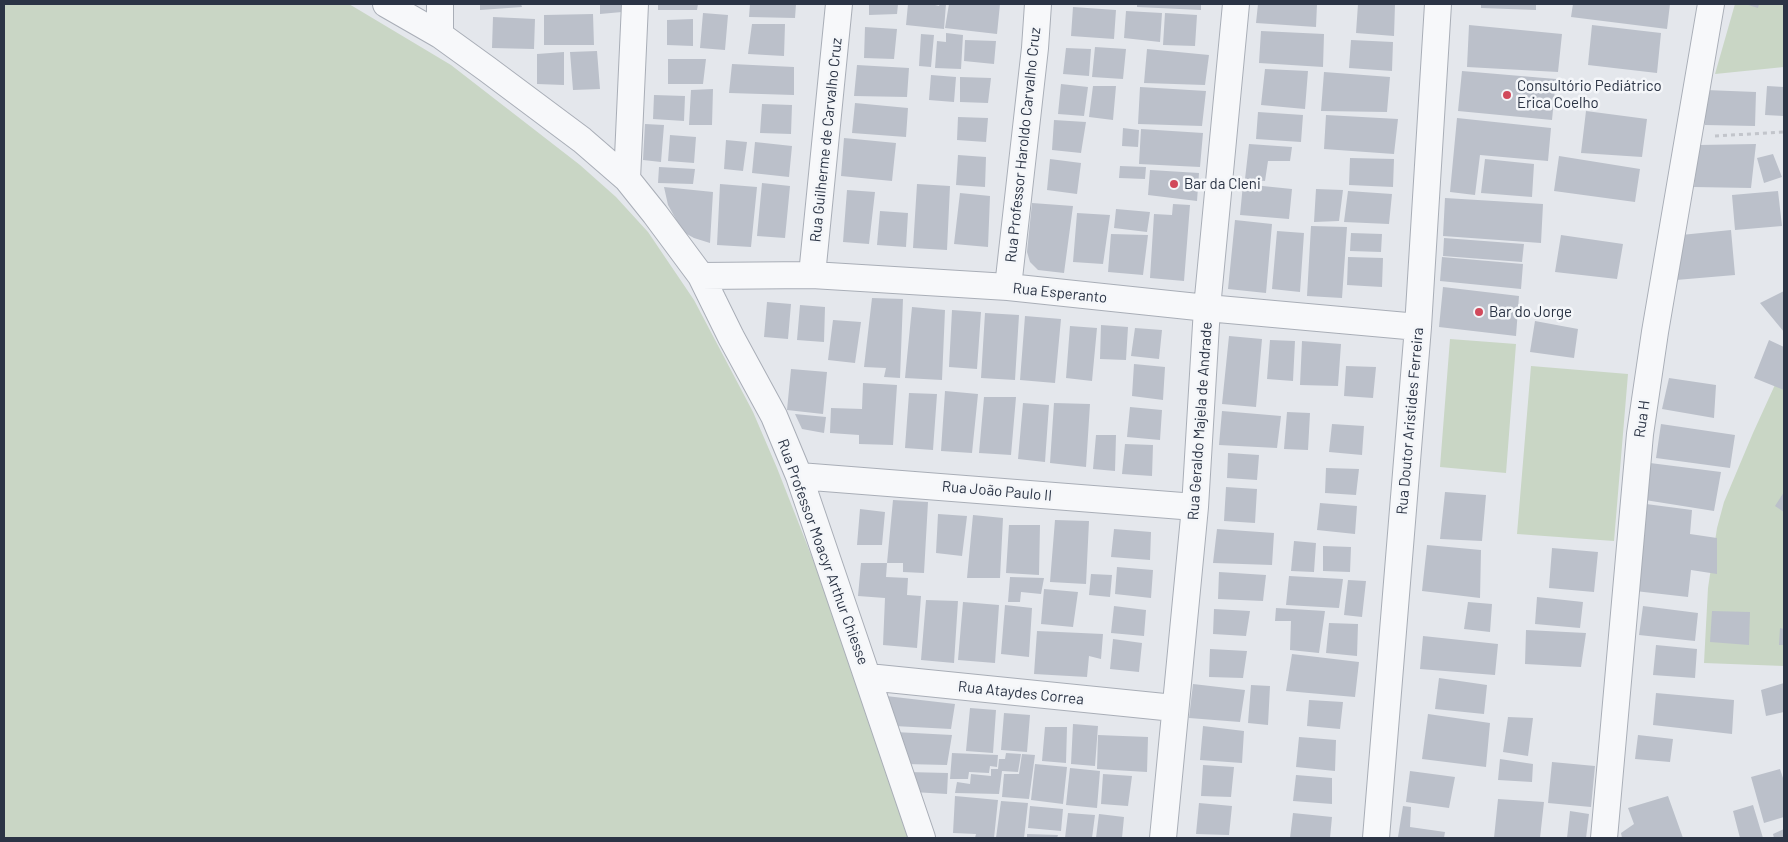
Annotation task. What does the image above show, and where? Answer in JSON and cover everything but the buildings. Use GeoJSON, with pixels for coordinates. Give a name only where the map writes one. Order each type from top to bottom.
{"type":"FeatureCollection","features":[{"type":"Feature","properties":{"kind":"street","name":"Rua Professor Moacyr Arthur Chiesse"},"geometry":{"type":"LineString","coordinates":[[386,4],[440,35],[575,135],[627,179],[701,276],[731,337],[774,416],[799,476],[922,838]]}},
{"type":"Feature","properties":{"kind":"street"},"geometry":{"type":"LineString","coordinates":[[440,4],[440,35]]}},
{"type":"Feature","properties":{"kind":"street"},"geometry":{"type":"LineString","coordinates":[[627,179],[635,4]]}},
{"type":"Feature","properties":{"kind":"street","name":"Rua Guilherme de Carvalho Cruz"},"geometry":{"type":"LineString","coordinates":[[812,275],[839,4]]}},
{"type":"Feature","properties":{"kind":"street","name":"Rua Professor Haroldo Carvalho Cruz"},"geometry":{"type":"LineString","coordinates":[[1008,287],[1035,48],[1038,4]]}},
{"type":"Feature","properties":{"kind":"street","name":"Rua Geraldo Majela de Andrade"},"geometry":{"type":"LineString","coordinates":[[1163,838],[1174,708],[1195,507],[1206,308],[1236,4]]}},
{"type":"Feature","properties":{"kind":"street","name":"Rua Doutor Aristides Ferreira"},"geometry":{"type":"LineString","coordinates":[[1376,838],[1418,327],[1438,4]]}},
{"type":"Feature","properties":{"kind":"street","name":"Rua H"},"geometry":{"type":"LineString","coordinates":[[1604,838],[1640,434],[1687,138],[1711,4]]}},
{"type":"Feature","properties":{"kind":"street","name":"Rua Esperanto"},"geometry":{"type":"LineString","coordinates":[[701,276],[812,275],[1008,287],[1206,308],[1418,327]]}},
{"type":"Feature","properties":{"kind":"street","name":"Rua João Paulo II"},"geometry":{"type":"LineString","coordinates":[[799,476],[1195,507]]}},
{"type":"Feature","properties":{"kind":"street","name":"Rua Ataydes Correa"},"geometry":{"type":"LineString","coordinates":[[868,677],[1174,708]]}},
{"type":"Feature","properties":{"kind":"path"},"geometry":{"type":"LineString","coordinates":[[1687,138],[1784,132]]}},
{"type":"Feature","properties":{"kind":"green space"},"geometry":{"type":"Polygon","coordinates":[[[4,4],[349,4],[451,65],[580,165],[616,197],[648,232],[694,300],[753,412],[826,593],[912,838],[4,838],[4,4]]]}},
{"type":"Feature","properties":{"kind":"green space"},"geometry":{"type":"Polygon","coordinates":[[[1735,4],[1784,4],[1784,67],[1715,74],[1735,4]]]}},
{"type":"Feature","properties":{"kind":"green space"},"geometry":{"type":"Polygon","coordinates":[[[1450,339],[1516,344],[1506,473],[1440,467],[1450,339]]]}},
{"type":"Feature","properties":{"kind":"green space"},"geometry":{"type":"Polygon","coordinates":[[[1784,365],[1784,666],[1704,663],[1708,588],[1717,528],[1724,502],[1784,365]]]}},
{"type":"Feature","properties":{"kind":"green space"},"geometry":{"type":"Polygon","coordinates":[[[1531,366],[1628,374],[1614,541],[1517,534],[1531,366]]]}},
{"type":"Feature","properties":{"kind":"place","name":"Consultório Pediátrico Erica Coelho"},"geometry":{"type":"Point","coordinates":[1507,95]}},
{"type":"Feature","properties":{"kind":"place","name":"Bar da Cleni"},"geometry":{"type":"Point","coordinates":[1174,184]}},
{"type":"Feature","properties":{"kind":"place","name":"Bar do Jorge"},"geometry":{"type":"Point","coordinates":[1479,312]}}]}
